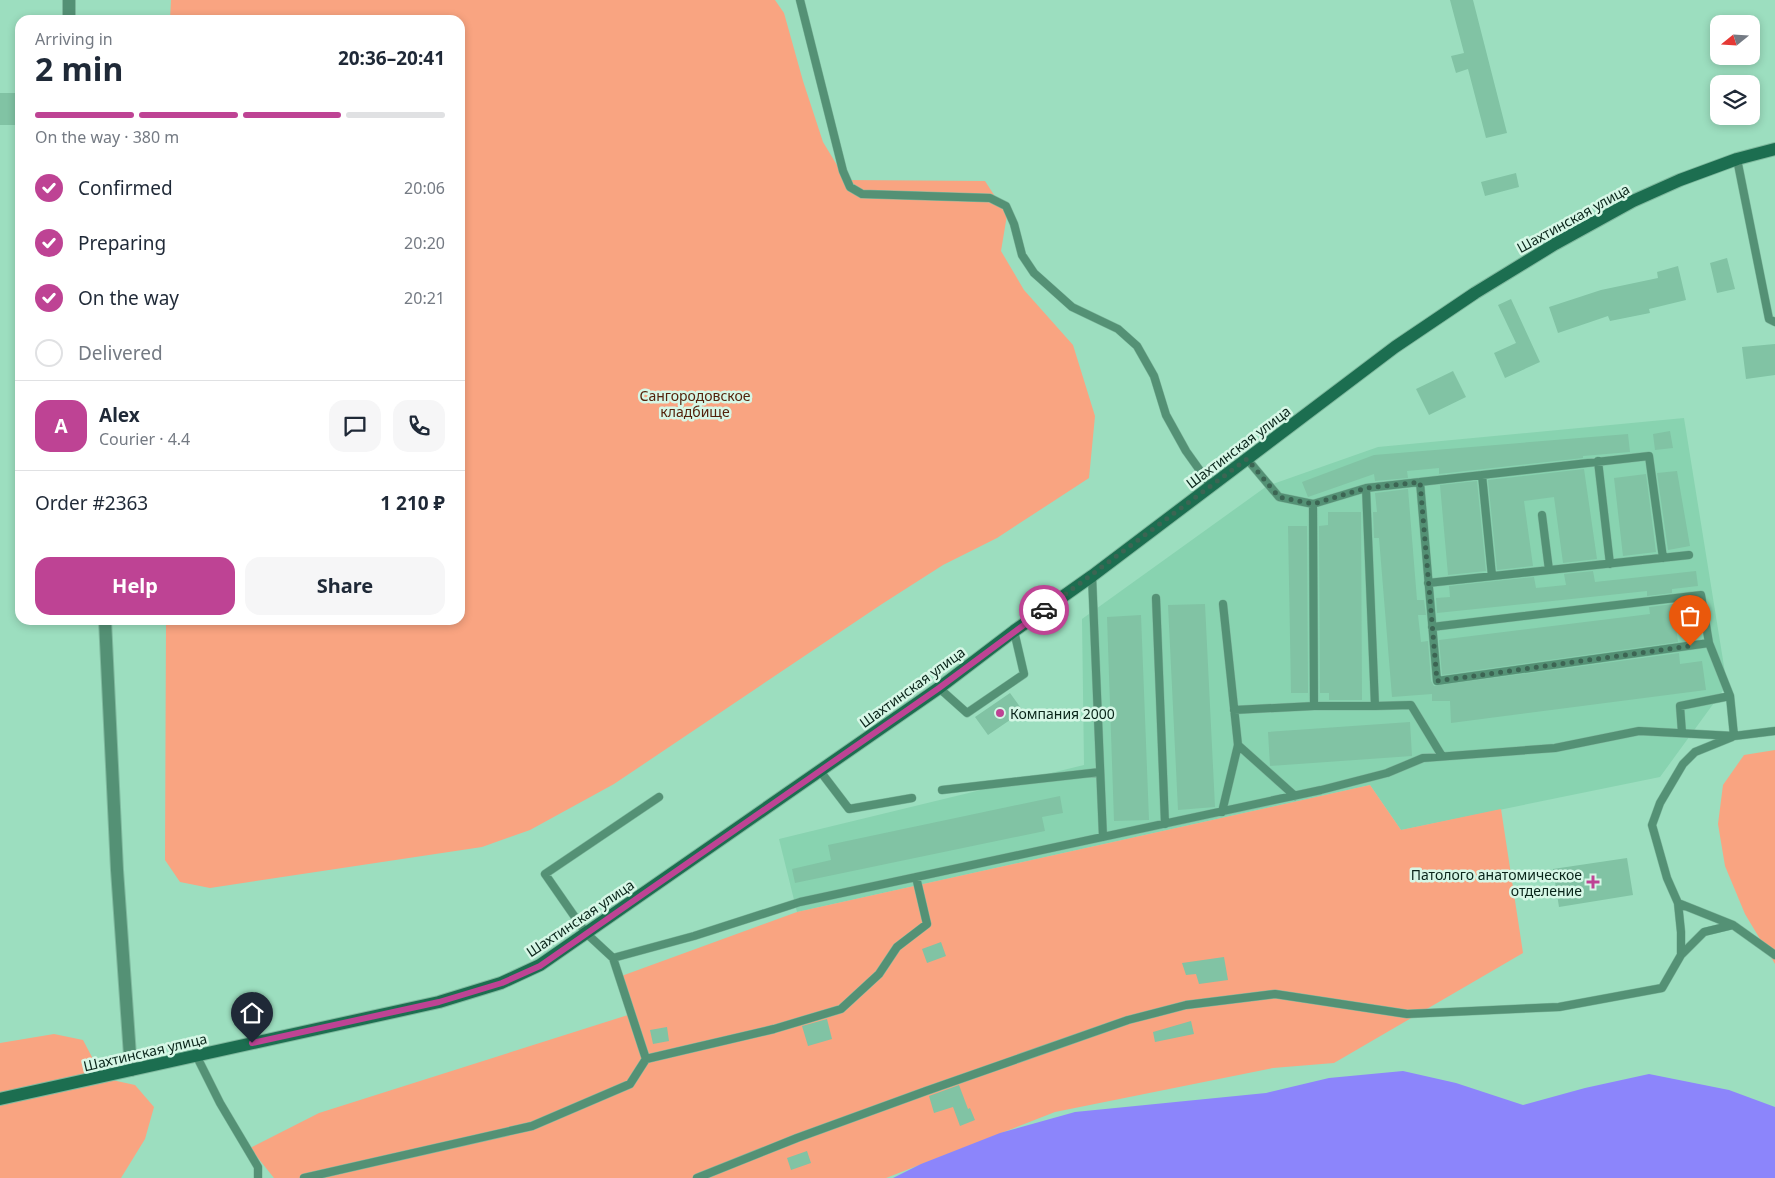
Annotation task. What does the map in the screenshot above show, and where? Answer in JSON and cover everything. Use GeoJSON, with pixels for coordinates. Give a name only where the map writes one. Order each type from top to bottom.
{"type":"FeatureCollection","features":[{"type":"Feature","properties":{"kind":"street"},"geometry":{"type":"LineString","coordinates":[[68,0],[69,15]]}},
{"type":"Feature","properties":{"kind":"street","name":"Шахтинская улица"},"geometry":{"type":"LineString","coordinates":[[0,1099],[439,1002],[502,983],[540,966],[939,688],[1014,631],[1092,576],[1395,346],[1475,293],[1554,244],[1633,201],[1680,180],[1737,159],[1775,149]]}},
{"type":"Feature","properties":{"kind":"street"},"geometry":{"type":"LineString","coordinates":[[105,625],[116,860],[131,1070]]}},
{"type":"Feature","properties":{"kind":"lane"},"geometry":{"type":"LineString","coordinates":[[800,0],[843,170],[850,187],[862,194],[990,198],[1006,206],[1014,224],[1022,255],[1034,273],[1072,307],[1118,329],[1137,346],[1154,376],[1166,415],[1186,452],[1211,486]]}},
{"type":"Feature","properties":{"kind":"lane"},"geometry":{"type":"LineString","coordinates":[[1737,159],[1769,319],[1775,322]]}},
{"type":"Feature","properties":{"kind":"lane"},"geometry":{"type":"LineString","coordinates":[[1247,459],[1279,497],[1313,504],[1366,488],[1649,456],[1663,558]]}},
{"type":"Feature","properties":{"kind":"lane"},"geometry":{"type":"LineString","coordinates":[[1598,462],[1610,564]]}},
{"type":"Feature","properties":{"kind":"lane"},"geometry":{"type":"LineString","coordinates":[[1482,475],[1492,576]]}},
{"type":"Feature","properties":{"kind":"lane"},"geometry":{"type":"LineString","coordinates":[[1420,482],[1437,681],[1709,643]]}},
{"type":"Feature","properties":{"kind":"lane"},"geometry":{"type":"LineString","coordinates":[[1366,488],[1375,706]]}},
{"type":"Feature","properties":{"kind":"lane"},"geometry":{"type":"LineString","coordinates":[[1313,504],[1314,706]]}},
{"type":"Feature","properties":{"kind":"lane"},"geometry":{"type":"LineString","coordinates":[[1542,515],[1549,570]]}},
{"type":"Feature","properties":{"kind":"lane"},"geometry":{"type":"LineString","coordinates":[[1428,583],[1689,555]]}},
{"type":"Feature","properties":{"kind":"lane"},"geometry":{"type":"LineString","coordinates":[[1092,576],[1103,837]]}},
{"type":"Feature","properties":{"kind":"lane"},"geometry":{"type":"LineString","coordinates":[[1432,626],[1701,595],[1709,643],[1730,696],[1734,736]]}},
{"type":"Feature","properties":{"kind":"lane"},"geometry":{"type":"LineString","coordinates":[[1156,598],[1166,824]]}},
{"type":"Feature","properties":{"kind":"lane"},"geometry":{"type":"LineString","coordinates":[[1222,812],[1238,745],[1223,604]]}},
{"type":"Feature","properties":{"kind":"lane"},"geometry":{"type":"LineString","coordinates":[[939,688],[966,713],[1024,674],[1014,631]]}},
{"type":"Feature","properties":{"kind":"lane"},"geometry":{"type":"LineString","coordinates":[[1682,733],[1680,706],[1730,696]]}},
{"type":"Feature","properties":{"kind":"lane"},"geometry":{"type":"LineString","coordinates":[[1234,710],[1314,706],[1411,705],[1442,756]]}},
{"type":"Feature","properties":{"kind":"lane"},"geometry":{"type":"LineString","coordinates":[[613,958],[694,936],[800,902],[1296,796],[1388,773],[1423,758],[1555,748],[1640,731],[1734,736],[1775,731]]}},
{"type":"Feature","properties":{"kind":"lane"},"geometry":{"type":"LineString","coordinates":[[1681,955],[1682,932],[1678,903],[1666,878],[1652,825],[1660,803],[1683,764],[1695,752],[1734,736]]}},
{"type":"Feature","properties":{"kind":"lane"},"geometry":{"type":"LineString","coordinates":[[1238,745],[1296,796]]}},
{"type":"Feature","properties":{"kind":"lane"},"geometry":{"type":"LineString","coordinates":[[820,771],[849,809],[912,798]]}},
{"type":"Feature","properties":{"kind":"lane"},"geometry":{"type":"LineString","coordinates":[[942,790],[1100,772]]}},
{"type":"Feature","properties":{"kind":"lane"},"geometry":{"type":"LineString","coordinates":[[646,1059],[613,958],[586,933],[545,874],[659,797]]}},
{"type":"Feature","properties":{"kind":"lane"},"geometry":{"type":"LineString","coordinates":[[304,1178],[532,1126],[630,1084],[646,1059],[774,1029],[841,1009],[879,974],[897,947],[927,924],[916,877]]}},
{"type":"Feature","properties":{"kind":"lane"},"geometry":{"type":"LineString","coordinates":[[1678,903],[1733,925],[1775,955]]}},
{"type":"Feature","properties":{"kind":"lane"},"geometry":{"type":"LineString","coordinates":[[697,1178],[797,1138],[963,1078],[1128,1020],[1186,1005],[1275,994],[1407,1014],[1559,1007],[1662,988],[1681,955],[1704,932],[1733,925]]}},
{"type":"Feature","properties":{"kind":"lane"},"geometry":{"type":"LineString","coordinates":[[196,1056],[220,1103],[258,1167],[258,1178]]}},
{"type":"Feature","properties":{"kind":"shaded area"},"geometry":{"type":"Polygon","coordinates":[[[1684,418],[1727,685],[1660,777],[1401,830],[1370,785],[797,912],[779,839],[1084,765],[1082,619],[1267,486],[1378,447],[1684,418]]]}},
{"type":"Feature","properties":{"kind":"shaded area"},"geometry":{"type":"Polygon","coordinates":[[[1403,1071],[1456,1083],[1523,1105],[1585,1088],[1649,1074],[1729,1090],[1775,1107],[1775,1178],[893,1178],[921,1164],[1000,1133],[1075,1112],[1266,1093],[1329,1078],[1403,1071]]]}},
{"type":"Feature","properties":{"kind":"green space","name":"Сангородовское кладбище"},"geometry":{"type":"Polygon","coordinates":[[[171,0],[775,0],[784,13],[823,142],[846,180],[985,181],[1007,215],[1001,251],[1024,290],[1073,345],[1095,416],[1089,478],[997,538],[943,565],[882,604],[614,784],[530,830],[482,847],[210,888],[180,882],[165,860],[166,625],[465,625],[465,15],[170,15],[171,0]]]}},
{"type":"Feature","properties":{"kind":"green space"},"geometry":{"type":"Polygon","coordinates":[[[1775,750],[1775,964],[1745,914],[1725,866],[1718,824],[1723,785],[1744,755],[1775,750]]]}},
{"type":"Feature","properties":{"kind":"green space"},"geometry":{"type":"Polygon","coordinates":[[[1370,785],[1401,830],[1501,809],[1523,953],[1334,1063],[1273,1068],[1055,1112],[886,1178],[274,1178],[250,1148],[319,1113],[628,1015],[616,978],[797,912],[1370,785]]]}},
{"type":"Feature","properties":{"kind":"green space"},"geometry":{"type":"Polygon","coordinates":[[[54,1034],[83,1040],[103,1078],[135,1085],[154,1107],[145,1139],[121,1178],[0,1178],[0,1043],[54,1034]]]}},
{"type":"Feature","properties":{"kind":"building"},"geometry":{"type":"Polygon","coordinates":[[[1450,0],[1473,0],[1507,133],[1486,138],[1468,69],[1456,73],[1451,56],[1464,53],[1450,0]]]}},
{"type":"Feature","properties":{"kind":"building"},"geometry":{"type":"Polygon","coordinates":[[[0,93],[15,93],[15,125],[0,125],[0,93]]]}},
{"type":"Feature","properties":{"kind":"building"},"geometry":{"type":"Polygon","coordinates":[[[1516,173],[1519,187],[1485,196],[1481,182],[1516,173]]]}},
{"type":"Feature","properties":{"kind":"building"},"geometry":{"type":"Polygon","coordinates":[[[1727,258],[1735,289],[1717,293],[1710,263],[1727,258]]]}},
{"type":"Feature","properties":{"kind":"building"},"geometry":{"type":"Polygon","coordinates":[[[1678,266],[1686,300],[1649,309],[1650,313],[1610,321],[1608,316],[1558,333],[1549,307],[1601,290],[1658,278],[1657,272],[1678,266]]]}},
{"type":"Feature","properties":{"kind":"building"},"geometry":{"type":"Polygon","coordinates":[[[1511,299],[1540,362],[1505,378],[1494,353],[1516,343],[1498,305],[1511,299]]]}},
{"type":"Feature","properties":{"kind":"building"},"geometry":{"type":"Polygon","coordinates":[[[1775,344],[1775,375],[1746,379],[1742,347],[1775,344]]]}},
{"type":"Feature","properties":{"kind":"building"},"geometry":{"type":"Polygon","coordinates":[[[1453,371],[1466,397],[1429,415],[1416,389],[1453,371]]]}},
{"type":"Feature","properties":{"kind":"building"},"geometry":{"type":"Polygon","coordinates":[[[1670,431],[1673,448],[1655,450],[1653,434],[1670,431]]]}},
{"type":"Feature","properties":{"kind":"building"},"geometry":{"type":"Polygon","coordinates":[[[1628,434],[1630,452],[1439,474],[1439,468],[1407,471],[1408,478],[1375,481],[1374,474],[1308,497],[1302,482],[1374,455],[1628,434]]]}},
{"type":"Feature","properties":{"kind":"building"},"geometry":{"type":"Polygon","coordinates":[[[1584,469],[1597,559],[1563,563],[1554,497],[1524,501],[1533,566],[1497,570],[1488,480],[1584,469]]]}},
{"type":"Feature","properties":{"kind":"building"},"geometry":{"type":"Polygon","coordinates":[[[1677,471],[1690,546],[1668,550],[1657,473],[1677,471]]]}},
{"type":"Feature","properties":{"kind":"building"},"geometry":{"type":"Polygon","coordinates":[[[1646,474],[1656,552],[1623,556],[1614,478],[1646,474]]]}},
{"type":"Feature","properties":{"kind":"building"},"geometry":{"type":"Polygon","coordinates":[[[1477,481],[1486,571],[1448,575],[1440,485],[1477,481]]]}},
{"type":"Feature","properties":{"kind":"building"},"geometry":{"type":"Polygon","coordinates":[[[1408,489],[1417,600],[1424,600],[1426,615],[1418,615],[1421,642],[1428,641],[1431,681],[1434,686],[1679,653],[1680,664],[1702,661],[1706,690],[1451,723],[1450,701],[1432,701],[1432,694],[1392,697],[1379,538],[1374,538],[1373,512],[1377,512],[1375,493],[1408,489]]]}},
{"type":"Feature","properties":{"kind":"building"},"geometry":{"type":"Polygon","coordinates":[[[1328,512],[1361,512],[1362,700],[1329,700],[1329,693],[1320,693],[1319,526],[1328,525],[1328,512]]]}},
{"type":"Feature","properties":{"kind":"building"},"geometry":{"type":"Polygon","coordinates":[[[1288,526],[1307,526],[1308,693],[1291,693],[1288,526]]]}},
{"type":"Feature","properties":{"kind":"building"},"geometry":{"type":"Polygon","coordinates":[[[1593,571],[1595,582],[1696,571],[1698,586],[1672,589],[1672,593],[1647,596],[1647,591],[1437,613],[1436,598],[1450,597],[1449,586],[1534,577],[1536,588],[1566,585],[1564,574],[1593,571]]]}},
{"type":"Feature","properties":{"kind":"building"},"geometry":{"type":"Polygon","coordinates":[[[1205,604],[1215,807],[1178,810],[1168,605],[1205,604]]]}},
{"type":"Feature","properties":{"kind":"building"},"geometry":{"type":"Polygon","coordinates":[[[1673,604],[1678,642],[1442,675],[1439,640],[1650,614],[1649,607],[1673,604]]]}},
{"type":"Feature","properties":{"kind":"building"},"geometry":{"type":"Polygon","coordinates":[[[1141,615],[1149,820],[1114,821],[1107,617],[1141,615]]]}},
{"type":"Feature","properties":{"kind":"building"},"geometry":{"type":"Polygon","coordinates":[[[1010,693],[1023,711],[988,735],[975,717],[1010,693]]]}},
{"type":"Feature","properties":{"kind":"building"},"geometry":{"type":"Polygon","coordinates":[[[1410,722],[1412,756],[1270,766],[1268,732],[1410,722]]]}},
{"type":"Feature","properties":{"kind":"building"},"geometry":{"type":"Polygon","coordinates":[[[1060,796],[1063,813],[1042,817],[1045,831],[795,883],[792,869],[831,860],[828,845],[1060,796]]]}},
{"type":"Feature","properties":{"kind":"building","name":"Патолого анатомическое отделение"},"geometry":{"type":"Polygon","coordinates":[[[1627,858],[1633,895],[1559,907],[1553,869],[1627,858]]]}},
{"type":"Feature","properties":{"kind":"building"},"geometry":{"type":"Polygon","coordinates":[[[941,942],[946,956],[927,963],[922,949],[941,942]]]}},
{"type":"Feature","properties":{"kind":"building"},"geometry":{"type":"Polygon","coordinates":[[[1224,957],[1228,980],[1199,984],[1196,974],[1186,975],[1182,963],[1224,957]]]}},
{"type":"Feature","properties":{"kind":"building"},"geometry":{"type":"Polygon","coordinates":[[[827,1019],[832,1039],[808,1046],[802,1026],[827,1019]]]}},
{"type":"Feature","properties":{"kind":"building"},"geometry":{"type":"Polygon","coordinates":[[[1191,1021],[1194,1034],[1155,1042],[1153,1032],[1191,1021]]]}},
{"type":"Feature","properties":{"kind":"building"},"geometry":{"type":"Polygon","coordinates":[[[667,1027],[669,1041],[653,1044],[650,1030],[667,1027]]]}},
{"type":"Feature","properties":{"kind":"building"},"geometry":{"type":"Polygon","coordinates":[[[959,1085],[968,1109],[970,1108],[975,1120],[960,1126],[953,1107],[934,1113],[929,1096],[959,1085]]]}},
{"type":"Feature","properties":{"kind":"building"},"geometry":{"type":"Polygon","coordinates":[[[807,1151],[811,1163],[791,1170],[787,1158],[807,1151]]]}},
{"type":"Feature","properties":{"kind":"way so far"},"geometry":{"type":"LineString","coordinates":[[1044,610],[1247,459],[1279,497],[1313,504],[1366,488],[1420,482],[1437,681],[1690,646]]}},
{"type":"Feature","properties":{"kind":"place","name":"Компания 2000"},"geometry":{"type":"Point","coordinates":[1000,713]}},
{"type":"Feature","properties":{"kind":"place","name":"Патолого анатомическое отделение"},"geometry":{"type":"Point","coordinates":[1593,882]}},
{"type":"Feature","properties":{"kind":"route"},"geometry":{"type":"LineString","coordinates":[[252,1043],[439,1002],[502,983],[540,966],[939,688],[1044,610]]}}]}
